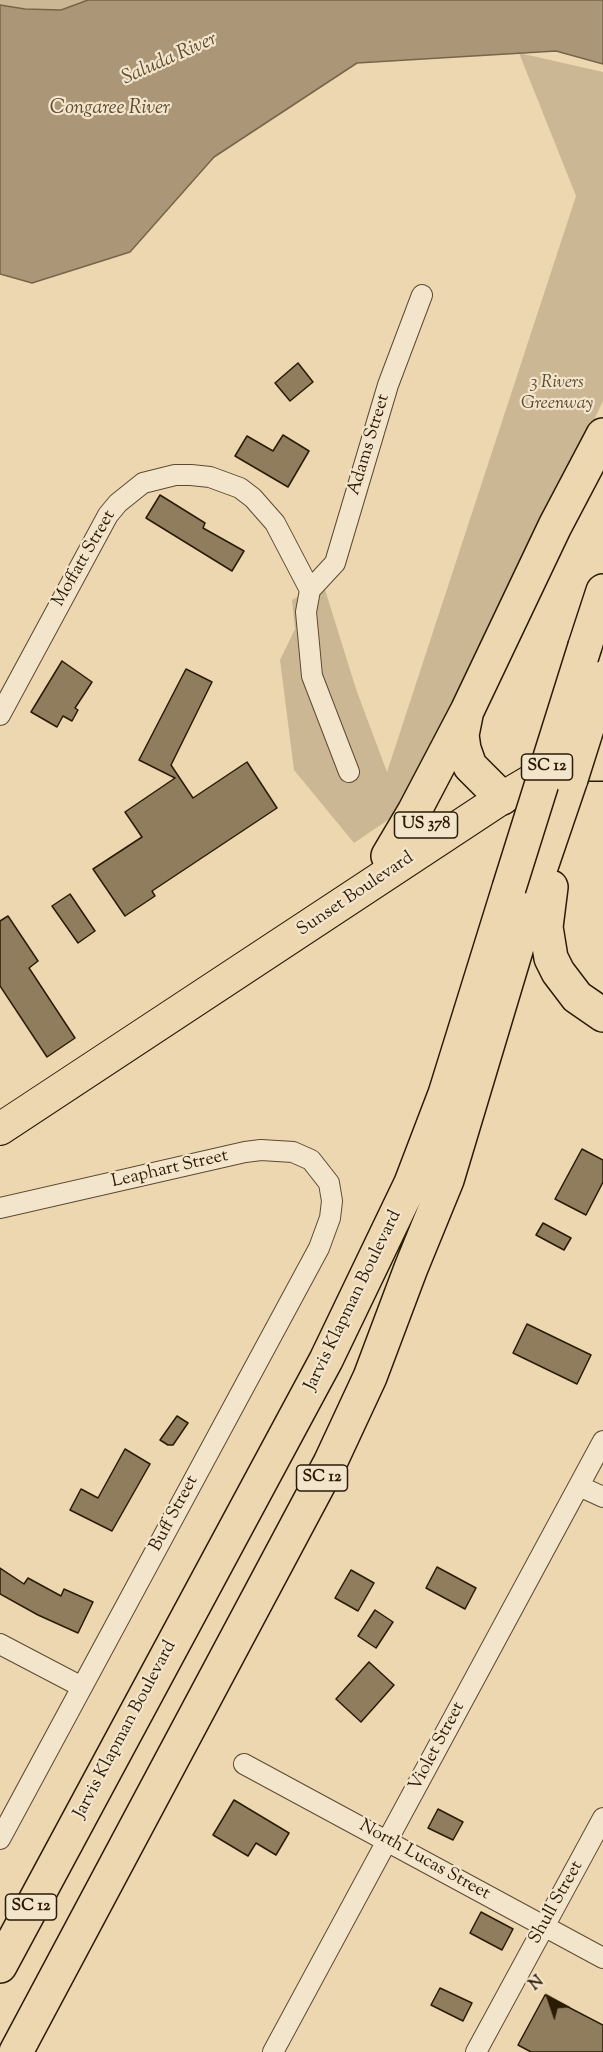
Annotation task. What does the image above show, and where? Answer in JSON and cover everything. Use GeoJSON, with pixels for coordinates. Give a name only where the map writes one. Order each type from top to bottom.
{"type":"FeatureCollection","features":[{"type":"Feature","properties":{"kind":"highway"},"geometry":{"type":"LineString","coordinates":[[388,856],[467,711],[555,526],[603,435]]}},
{"type":"Feature","properties":{"kind":"highway","name":"Jarvis Klapman Boulevard"},"geometry":{"type":"LineString","coordinates":[[0,1966],[326,1360],[411,1183],[445,1094],[603,591]]}},
{"type":"Feature","properties":{"kind":"highway","name":"SC 12"},"geometry":{"type":"LineString","coordinates":[[566,771],[603,678]]}},
{"type":"Feature","properties":{"kind":"highway"},"geometry":{"type":"LineString","coordinates":[[467,711],[462,735],[464,749],[470,766],[494,791]]}},
{"type":"Feature","properties":{"kind":"highway"},"geometry":{"type":"LineString","coordinates":[[603,764],[566,771],[548,864],[546,927],[551,958],[558,972],[578,997],[603,1015]]}},
{"type":"Feature","properties":{"kind":"highway","name":"Jarvis Klapman Boulevard"},"geometry":{"type":"LineString","coordinates":[[16,2052],[330,1463],[370,1377],[447,1180],[548,864]]}},
{"type":"Feature","properties":{"kind":"highway"},"geometry":{"type":"LineString","coordinates":[[0,1943],[62,1849]]}},
{"type":"Feature","properties":{"kind":"main road","name":"Sunset Boulevard"},"geometry":{"type":"LineString","coordinates":[[0,1129],[264,957],[603,715]]}},
{"type":"Feature","properties":{"kind":"main road","name":"Sunset Boulevard"},"geometry":{"type":"LineString","coordinates":[[264,957],[302,920],[388,856],[431,820],[494,791],[566,771],[603,742]]}},
{"type":"Feature","properties":{"kind":"street","name":"Adams Street"},"geometry":{"type":"LineString","coordinates":[[310,590],[335,563],[388,385],[422,295]]}},
{"type":"Feature","properties":{"kind":"street","name":"Moffatt Street"},"geometry":{"type":"LineString","coordinates":[[0,715],[108,514],[143,483],[167,477],[190,475],[210,477],[240,488],[253,498],[275,523],[310,590]]}},
{"type":"Feature","properties":{"kind":"street"},"geometry":{"type":"LineString","coordinates":[[310,590],[306,612],[312,675],[349,772]]}},
{"type":"Feature","properties":{"kind":"street","name":"Leaphart Street"},"geometry":{"type":"LineString","coordinates":[[0,1208],[261,1150],[293,1152],[311,1160],[329,1183]]}},
{"type":"Feature","properties":{"kind":"street","name":"Buff Street"},"geometry":{"type":"LineString","coordinates":[[0,1839],[319,1248],[330,1218],[332,1201],[329,1183]]}},
{"type":"Feature","properties":{"kind":"street","name":"Violet Street"},"geometry":{"type":"LineString","coordinates":[[273,2052],[603,1441]]}},
{"type":"Feature","properties":{"kind":"street"},"geometry":{"type":"LineString","coordinates":[[579,1486],[603,1497]]}},
{"type":"Feature","properties":{"kind":"street"},"geometry":{"type":"LineString","coordinates":[[0,1644],[82,1687]]}},
{"type":"Feature","properties":{"kind":"street","name":"North Lucas Street"},"geometry":{"type":"LineString","coordinates":[[244,1764],[603,1958]]}},
{"type":"Feature","properties":{"kind":"street","name":"Shull Street"},"geometry":{"type":"LineString","coordinates":[[476,2052],[603,1818]]}},
{"type":"Feature","properties":{"kind":"green space"},"geometry":{"type":"Polygon","coordinates":[[[0,0],[88,0],[61,10],[25,9],[0,5],[0,0]]]}},
{"type":"Feature","properties":{"kind":"green space","name":"3 Rivers Greenway"},"geometry":{"type":"Polygon","coordinates":[[[519,53],[603,72],[603,401],[410,805],[354,843],[294,770],[280,660],[295,629],[292,600],[323,583],[356,689],[387,772],[576,196],[519,53]]]}},
{"type":"Feature","properties":{"kind":"water","name":"Congaree River"},"geometry":{"type":"Polygon","coordinates":[[[88,0],[603,0],[603,64],[556,51],[357,63],[214,157],[130,252],[32,283],[0,274],[0,5],[25,9],[61,10],[88,0]]]}},
{"type":"Feature","properties":{"kind":"building"},"geometry":{"type":"Polygon","coordinates":[[[298,363],[313,382],[290,401],[275,383],[298,363]]]}},
{"type":"Feature","properties":{"kind":"building"},"geometry":{"type":"Polygon","coordinates":[[[283,435],[309,451],[288,487],[235,456],[247,436],[273,451],[283,435]]]}},
{"type":"Feature","properties":{"kind":"building"},"geometry":{"type":"Polygon","coordinates":[[[160,495],[205,523],[203,528],[244,551],[232,571],[146,518],[160,495]]]}},
{"type":"Feature","properties":{"kind":"building"},"geometry":{"type":"Polygon","coordinates":[[[62,661],[92,682],[75,708],[78,710],[72,721],[63,716],[57,727],[31,712],[62,661]]]}},
{"type":"Feature","properties":{"kind":"building"},"geometry":{"type":"Polygon","coordinates":[[[186,669],[212,682],[171,765],[193,798],[247,762],[277,808],[152,891],[155,896],[125,916],[93,869],[142,837],[125,812],[175,778],[139,760],[186,669]]]}},
{"type":"Feature","properties":{"kind":"building"},"geometry":{"type":"Polygon","coordinates":[[[70,894],[95,931],[78,943],[52,906],[70,894]]]}},
{"type":"Feature","properties":{"kind":"building"},"geometry":{"type":"Polygon","coordinates":[[[8,916],[38,961],[29,968],[75,1038],[47,1057],[0,986],[0,921],[8,916]]]}},
{"type":"Feature","properties":{"kind":"building"},"geometry":{"type":"Polygon","coordinates":[[[582,1149],[603,1160],[603,1182],[586,1215],[555,1199],[582,1149]]]}},
{"type":"Feature","properties":{"kind":"building"},"geometry":{"type":"Polygon","coordinates":[[[543,1223],[571,1238],[564,1250],[536,1235],[543,1223]]]}},
{"type":"Feature","properties":{"kind":"building"},"geometry":{"type":"Polygon","coordinates":[[[527,1324],[591,1355],[577,1384],[513,1353],[527,1324]]]}},
{"type":"Feature","properties":{"kind":"building"},"geometry":{"type":"Polygon","coordinates":[[[177,1416],[188,1423],[173,1445],[168,1445],[160,1440],[177,1416]]]}},
{"type":"Feature","properties":{"kind":"building"},"geometry":{"type":"Polygon","coordinates":[[[125,1449],[150,1464],[112,1531],[70,1510],[81,1489],[98,1498],[125,1449]]]}},
{"type":"Feature","properties":{"kind":"building"},"geometry":{"type":"Polygon","coordinates":[[[437,1567],[476,1588],[465,1609],[426,1588],[437,1567]]]}},
{"type":"Feature","properties":{"kind":"building"},"geometry":{"type":"Polygon","coordinates":[[[0,1568],[24,1584],[28,1578],[61,1596],[64,1589],[93,1602],[78,1633],[0,1594],[0,1568]]]}},
{"type":"Feature","properties":{"kind":"building"},"geometry":{"type":"Polygon","coordinates":[[[351,1570],[374,1583],[358,1611],[335,1598],[351,1570]]]}},
{"type":"Feature","properties":{"kind":"building"},"geometry":{"type":"Polygon","coordinates":[[[375,1610],[393,1622],[376,1648],[358,1636],[375,1610]]]}},
{"type":"Feature","properties":{"kind":"building"},"geometry":{"type":"Polygon","coordinates":[[[369,1662],[394,1685],[361,1722],[336,1699],[369,1662]]]}},
{"type":"Feature","properties":{"kind":"building"},"geometry":{"type":"Polygon","coordinates":[[[234,1800],[289,1833],[276,1855],[256,1843],[248,1856],[213,1835],[234,1800]]]}},
{"type":"Feature","properties":{"kind":"building"},"geometry":{"type":"Polygon","coordinates":[[[438,1809],[463,1822],[453,1840],[428,1828],[438,1809]]]}},
{"type":"Feature","properties":{"kind":"building"},"geometry":{"type":"Polygon","coordinates":[[[481,1912],[513,1929],[502,1950],[470,1933],[481,1912]]]}},
{"type":"Feature","properties":{"kind":"building"},"geometry":{"type":"Polygon","coordinates":[[[440,1988],[472,2003],[463,2021],[431,2005],[440,1988]]]}},
{"type":"Feature","properties":{"kind":"building"},"geometry":{"type":"Polygon","coordinates":[[[545,1995],[603,2025],[603,2052],[531,2052],[518,2045],[545,1995]]]}},
{"type":"Feature","properties":{"kind":"water label","name":"Saluda River"},"geometry":{"type":"Point","coordinates":[170,60]}}]}
